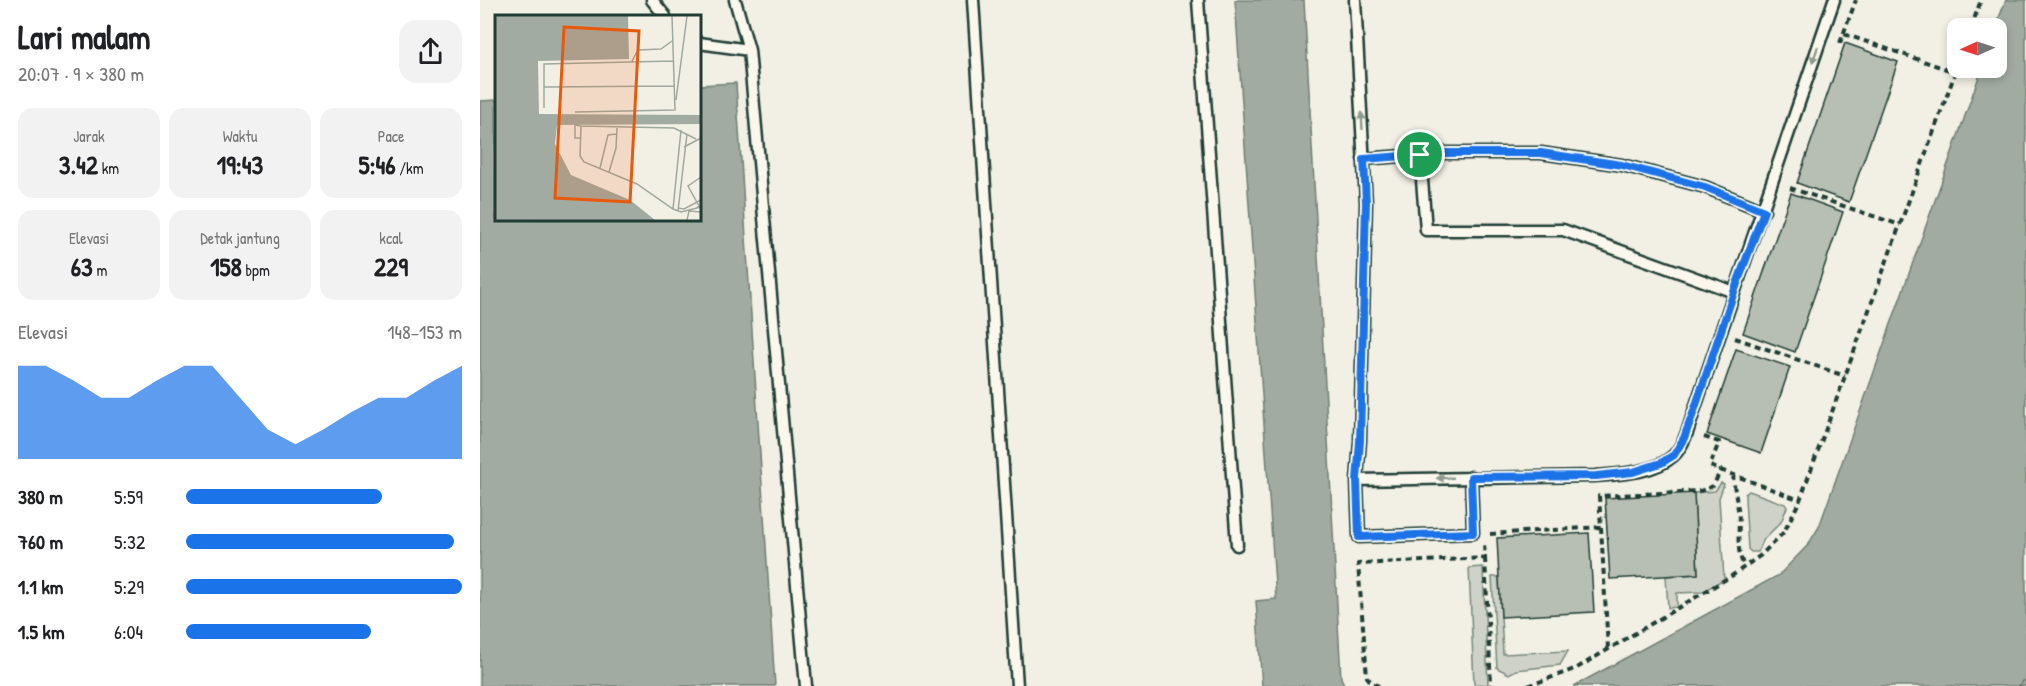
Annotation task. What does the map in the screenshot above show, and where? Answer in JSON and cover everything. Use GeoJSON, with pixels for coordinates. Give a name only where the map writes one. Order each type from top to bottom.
{"type":"FeatureCollection","features":[{"type":"Feature","properties":{"kind":"lane"},"geometry":{"type":"LineString","coordinates":[[652,0],[664,15]]}},
{"type":"Feature","properties":{"kind":"lane"},"geometry":{"type":"LineString","coordinates":[[735,0],[749,50],[806,686]]}},
{"type":"Feature","properties":{"kind":"lane"},"geometry":{"type":"LineString","coordinates":[[973,0],[1017,686]]}},
{"type":"Feature","properties":{"kind":"lane"},"geometry":{"type":"LineString","coordinates":[[1198,0],[1237,545]]}},
{"type":"Feature","properties":{"kind":"lane"},"geometry":{"type":"LineString","coordinates":[[1355,0],[1366,203],[1357,480],[1359,537],[1473,533],[1471,477]]}},
{"type":"Feature","properties":{"kind":"lane"},"geometry":{"type":"LineString","coordinates":[[1357,480],[1605,475],[1633,472],[1661,463],[1674,455],[1684,438],[1695,408],[1834,0]]}},
{"type":"Feature","properties":{"kind":"lane"},"geometry":{"type":"LineString","coordinates":[[700,43],[749,50]]}},
{"type":"Feature","properties":{"kind":"lane"},"geometry":{"type":"LineString","coordinates":[[1364,159],[1420,155],[1541,153],[1622,165],[1705,187],[1764,211]]}},
{"type":"Feature","properties":{"kind":"lane"},"geometry":{"type":"LineString","coordinates":[[1420,155],[1426,230],[1563,230],[1734,292]]}},
{"type":"Feature","properties":{"kind":"path"},"geometry":{"type":"LineString","coordinates":[[1975,18],[1981,0]]}},
{"type":"Feature","properties":{"kind":"path"},"geometry":{"type":"LineString","coordinates":[[1844,34],[1947,69]]}},
{"type":"Feature","properties":{"kind":"path"},"geometry":{"type":"LineString","coordinates":[[1528,686],[1577,668],[1745,567],[1784,532],[1800,500],[1953,78]]}},
{"type":"Feature","properties":{"kind":"path"},"geometry":{"type":"LineString","coordinates":[[1790,188],[1900,225]]}},
{"type":"Feature","properties":{"kind":"path"},"geometry":{"type":"LineString","coordinates":[[1737,338],[1845,376]]}},
{"type":"Feature","properties":{"kind":"path"},"geometry":{"type":"LineString","coordinates":[[1710,466],[1800,500]]}},
{"type":"Feature","properties":{"kind":"path"},"geometry":{"type":"LineString","coordinates":[[1608,649],[1599,496],[1700,491],[1713,486],[1721,470]]}},
{"type":"Feature","properties":{"kind":"path"},"geometry":{"type":"LineString","coordinates":[[1734,474],[1740,558],[1745,567]]}},
{"type":"Feature","properties":{"kind":"path"},"geometry":{"type":"LineString","coordinates":[[1491,686],[1484,534],[1601,527]]}},
{"type":"Feature","properties":{"kind":"path"},"geometry":{"type":"LineString","coordinates":[[1379,686],[1372,683],[1367,676],[1358,564],[1485,558]]}},
{"type":"Feature","properties":{"kind":"shaded area"},"geometry":{"type":"Polygon","coordinates":[[[1235,0],[1304,0],[1341,678],[1345,686],[1262,686],[1256,601],[1276,599],[1235,0]]]}},
{"type":"Feature","properties":{"kind":"shaded area"},"geometry":{"type":"Polygon","coordinates":[[[2006,0],[2026,0],[2026,686],[1574,686],[1779,575],[1808,545],[1819,527],[1978,78],[2007,78],[2007,18],[1999,18],[2006,0]]]}},
{"type":"Feature","properties":{"kind":"shaded area"},"geometry":{"type":"Polygon","coordinates":[[[736,83],[775,686],[480,686],[480,101],[495,100],[495,220],[700,220],[700,85],[736,83]]]}},
{"type":"Feature","properties":{"kind":"shaded area"},"geometry":{"type":"Polygon","coordinates":[[[1721,483],[1724,484],[1719,498],[1724,579],[1702,592],[1677,593],[1677,607],[1668,608],[1666,576],[1698,574],[1694,493],[1715,491],[1721,483]]]}},
{"type":"Feature","properties":{"kind":"shaded area"},"geometry":{"type":"Polygon","coordinates":[[[1749,491],[1785,504],[1787,507],[1781,522],[1764,539],[1758,552],[1751,552],[1748,549],[1745,494],[1749,491]]]}},
{"type":"Feature","properties":{"kind":"shaded area"},"geometry":{"type":"Polygon","coordinates":[[[1483,567],[1488,685],[1474,684],[1469,568],[1483,567]]]}},
{"type":"Feature","properties":{"kind":"shaded area"},"geometry":{"type":"Polygon","coordinates":[[[1492,577],[1499,577],[1503,654],[1568,651],[1560,665],[1516,670],[1509,674],[1497,668],[1492,577]]]}},
{"type":"Feature","properties":{"kind":"building"},"geometry":{"type":"Polygon","coordinates":[[[1845,43],[1898,62],[1849,202],[1797,183],[1845,43]]]}},
{"type":"Feature","properties":{"kind":"building"},"geometry":{"type":"Polygon","coordinates":[[[1791,193],[1843,212],[1795,352],[1743,333],[1791,193]]]}},
{"type":"Feature","properties":{"kind":"building"},"geometry":{"type":"Polygon","coordinates":[[[1736,349],[1790,367],[1761,453],[1707,434],[1736,349]]]}},
{"type":"Feature","properties":{"kind":"building"},"geometry":{"type":"Polygon","coordinates":[[[1694,493],[1698,574],[1610,579],[1605,498],[1694,493]]]}},
{"type":"Feature","properties":{"kind":"building"},"geometry":{"type":"Polygon","coordinates":[[[1589,533],[1594,612],[1501,617],[1497,538],[1589,533]]]}},
{"type":"Feature","properties":{"kind":"ferry route"},"geometry":{"type":"LineString","coordinates":[[2019,686],[2026,677]]}},
{"type":"Feature","properties":{"kind":"route"},"geometry":{"type":"LineString","coordinates":[[1541,153],[1622,165],[1705,187],[1764,211],[1684,438],[1674,455],[1661,463],[1633,472],[1596,476],[1471,477],[1473,533],[1359,537],[1357,480],[1366,203],[1364,159],[1420,155],[1541,153]]}}]}
